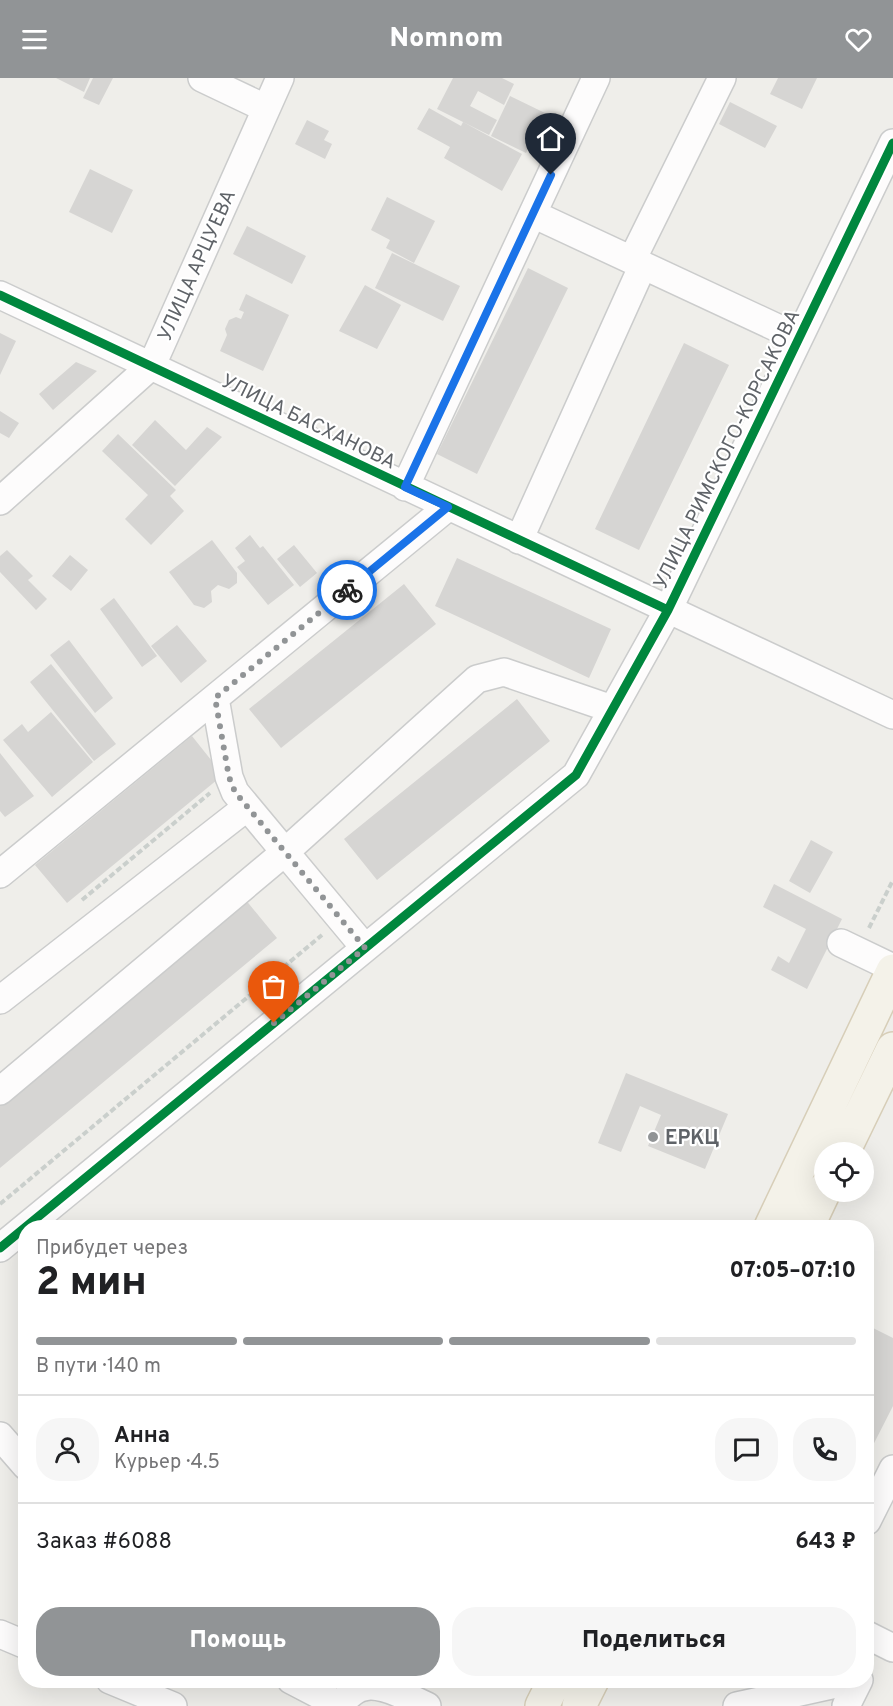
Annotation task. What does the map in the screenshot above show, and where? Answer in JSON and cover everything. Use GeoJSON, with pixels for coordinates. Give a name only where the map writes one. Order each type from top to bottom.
{"type":"FeatureCollection","features":[{"type":"Feature","properties":{"kind":"main road"},"geometry":{"type":"LineString","coordinates":[[774,1220],[893,969]]}},
{"type":"Feature","properties":{"kind":"main road"},"geometry":{"type":"LineString","coordinates":[[848,1142],[893,1049]]}},
{"type":"Feature","properties":{"kind":"main road"},"geometry":{"type":"LineString","coordinates":[[810,1220],[819,1202]]}},
{"type":"Feature","properties":{"kind":"main road"},"geometry":{"type":"LineString","coordinates":[[543,1706],[551,1688]]}},
{"type":"Feature","properties":{"kind":"main road"},"geometry":{"type":"LineString","coordinates":[[579,1706],[588,1688]]}},
{"type":"Feature","properties":{"kind":"street"},"geometry":{"type":"LineString","coordinates":[[202,78],[265,108]]}},
{"type":"Feature","properties":{"kind":"street","name":"УЛИЦА АРЦУЕВА"},"geometry":{"type":"LineString","coordinates":[[0,501],[152,365],[280,78]]}},
{"type":"Feature","properties":{"kind":"street"},"geometry":{"type":"LineString","coordinates":[[405,487],[596,78]]}},
{"type":"Feature","properties":{"kind":"street"},"geometry":{"type":"LineString","coordinates":[[519,540],[638,262],[722,78]]}},
{"type":"Feature","properties":{"kind":"street","name":"УЛИЦА РИМСКОГО-КОРСАКОВА"},"geometry":{"type":"LineString","coordinates":[[34,1220],[576,775],[668,610],[893,143]]}},
{"type":"Feature","properties":{"kind":"street"},"geometry":{"type":"LineString","coordinates":[[533,214],[799,338]]}},
{"type":"Feature","properties":{"kind":"street","name":"УЛИЦА БАСХАНОВА"},"geometry":{"type":"LineString","coordinates":[[0,295],[893,715]]}},
{"type":"Feature","properties":{"kind":"street"},"geometry":{"type":"LineString","coordinates":[[0,874],[448,507]]}},
{"type":"Feature","properties":{"kind":"street"},"geometry":{"type":"LineString","coordinates":[[0,1091],[285,852],[477,679],[504,672],[612,709]]}},
{"type":"Feature","properties":{"kind":"street"},"geometry":{"type":"LineString","coordinates":[[215,698],[229,777],[235,792],[365,948]]}},
{"type":"Feature","properties":{"kind":"street"},"geometry":{"type":"LineString","coordinates":[[2,994],[247,807]]}},
{"type":"Feature","properties":{"kind":"street"},"geometry":{"type":"LineString","coordinates":[[849,947],[893,969]]}},
{"type":"Feature","properties":{"kind":"street","name":"УЛИЦА РИМСКОГО-КОРСАКОВА"},"geometry":{"type":"LineString","coordinates":[[0,1248],[18,1233]]}},
{"type":"Feature","properties":{"kind":"street"},"geometry":{"type":"LineString","coordinates":[[0,1437],[18,1457]]}},
{"type":"Feature","properties":{"kind":"street"},"geometry":{"type":"LineString","coordinates":[[874,1507],[893,1469]]}},
{"type":"Feature","properties":{"kind":"street"},"geometry":{"type":"LineString","coordinates":[[0,1634],[18,1642]]}},
{"type":"Feature","properties":{"kind":"street"},"geometry":{"type":"LineString","coordinates":[[129,1688],[173,1706]]}},
{"type":"Feature","properties":{"kind":"street"},"geometry":{"type":"LineString","coordinates":[[305,1688],[338,1706],[350,1694],[361,1688]]}},
{"type":"Feature","properties":{"kind":"street"},"geometry":{"type":"LineString","coordinates":[[742,1705],[818,1688]]}},
{"type":"Feature","properties":{"kind":"street"},"geometry":{"type":"LineString","coordinates":[[846,1706],[855,1688]]}},
{"type":"Feature","properties":{"kind":"street"},"geometry":{"type":"LineString","coordinates":[[388,1700],[427,1706]]}},
{"type":"Feature","properties":{"kind":"path"},"geometry":{"type":"LineString","coordinates":[[73,907],[229,777]]}},
{"type":"Feature","properties":{"kind":"path"},"geometry":{"type":"LineString","coordinates":[[849,947],[893,880]]}},
{"type":"Feature","properties":{"kind":"path"},"geometry":{"type":"LineString","coordinates":[[0,1204],[341,919]]}},
{"type":"Feature","properties":{"kind":"building"},"geometry":{"type":"Polygon","coordinates":[[[56,78],[90,78],[84,92],[56,78]]]}},
{"type":"Feature","properties":{"kind":"building"},"geometry":{"type":"Polygon","coordinates":[[[93,78],[113,78],[99,105],[83,98],[93,78]]]}},
{"type":"Feature","properties":{"kind":"building"},"geometry":{"type":"Polygon","coordinates":[[[453,78],[502,78],[514,84],[504,105],[478,91],[470,106],[497,120],[489,135],[437,109],[453,78]]]}},
{"type":"Feature","properties":{"kind":"building"},"geometry":{"type":"Polygon","coordinates":[[[778,78],[817,78],[802,109],[770,94],[778,78]]]}},
{"type":"Feature","properties":{"kind":"building"},"geometry":{"type":"Polygon","coordinates":[[[510,96],[545,113],[526,153],[491,136],[510,96]]]}},
{"type":"Feature","properties":{"kind":"building"},"geometry":{"type":"Polygon","coordinates":[[[730,102],[777,126],[765,148],[719,124],[730,102]]]}},
{"type":"Feature","properties":{"kind":"building"},"geometry":{"type":"Polygon","coordinates":[[[429,108],[461,126],[463,122],[522,154],[502,191],[444,158],[450,147],[417,129],[429,108]]]}},
{"type":"Feature","properties":{"kind":"building"},"geometry":{"type":"Polygon","coordinates":[[[307,120],[329,131],[324,140],[332,144],[325,159],[295,144],[307,120]]]}},
{"type":"Feature","properties":{"kind":"building"},"geometry":{"type":"Polygon","coordinates":[[[90,169],[133,190],[112,233],[69,212],[90,169]]]}},
{"type":"Feature","properties":{"kind":"building"},"geometry":{"type":"Polygon","coordinates":[[[387,197],[435,221],[414,263],[386,248],[390,240],[371,230],[387,197]]]}},
{"type":"Feature","properties":{"kind":"building"},"geometry":{"type":"Polygon","coordinates":[[[247,226],[306,256],[292,284],[233,254],[247,226]]]}},
{"type":"Feature","properties":{"kind":"building"},"geometry":{"type":"Polygon","coordinates":[[[392,253],[460,286],[443,321],[375,288],[392,253]]]}},
{"type":"Feature","properties":{"kind":"building"},"geometry":{"type":"Polygon","coordinates":[[[528,268],[568,288],[477,474],[437,454],[528,268]]]}},
{"type":"Feature","properties":{"kind":"building"},"geometry":{"type":"Polygon","coordinates":[[[365,285],[401,305],[377,349],[339,331],[365,285]]]}},
{"type":"Feature","properties":{"kind":"building"},"geometry":{"type":"Polygon","coordinates":[[[246,294],[289,315],[263,371],[220,351],[227,335],[225,329],[229,320],[236,317],[241,319],[244,312],[239,310],[246,294]]]}},
{"type":"Feature","properties":{"kind":"building"},"geometry":{"type":"Polygon","coordinates":[[[0,333],[16,341],[0,375],[0,333]]]}},
{"type":"Feature","properties":{"kind":"building"},"geometry":{"type":"Polygon","coordinates":[[[684,343],[729,365],[639,550],[595,529],[684,343]]]}},
{"type":"Feature","properties":{"kind":"building"},"geometry":{"type":"Polygon","coordinates":[[[76,362],[97,371],[53,410],[39,394],[76,362]]]}},
{"type":"Feature","properties":{"kind":"building"},"geometry":{"type":"Polygon","coordinates":[[[0,411],[19,423],[9,438],[0,433],[0,411]]]}},
{"type":"Feature","properties":{"kind":"building"},"geometry":{"type":"Polygon","coordinates":[[[155,420],[186,450],[207,427],[222,437],[175,486],[132,445],[155,420]]]}},
{"type":"Feature","properties":{"kind":"building"},"geometry":{"type":"Polygon","coordinates":[[[118,434],[176,490],[170,496],[184,511],[151,545],[125,519],[148,495],[102,451],[118,434]]]}},
{"type":"Feature","properties":{"kind":"building"},"geometry":{"type":"Polygon","coordinates":[[[250,535],[260,548],[263,546],[294,585],[268,605],[237,567],[245,561],[235,548],[250,535]]]}},
{"type":"Feature","properties":{"kind":"building"},"geometry":{"type":"Polygon","coordinates":[[[212,540],[237,573],[237,583],[229,589],[218,585],[211,591],[212,602],[204,608],[194,605],[169,572],[212,540]]]}},
{"type":"Feature","properties":{"kind":"building"},"geometry":{"type":"Polygon","coordinates":[[[294,545],[317,573],[300,587],[277,559],[294,545]]]}},
{"type":"Feature","properties":{"kind":"building"},"geometry":{"type":"Polygon","coordinates":[[[7,550],[33,576],[28,580],[47,599],[36,610],[0,572],[0,556],[7,550]]]}},
{"type":"Feature","properties":{"kind":"building"},"geometry":{"type":"Polygon","coordinates":[[[70,555],[88,570],[71,591],[52,576],[70,555]]]}},
{"type":"Feature","properties":{"kind":"building"},"geometry":{"type":"Polygon","coordinates":[[[457,558],[611,629],[589,678],[435,606],[457,558]]]}},
{"type":"Feature","properties":{"kind":"building"},"geometry":{"type":"Polygon","coordinates":[[[404,584],[436,624],[281,748],[249,709],[404,584]]]}},
{"type":"Feature","properties":{"kind":"building"},"geometry":{"type":"Polygon","coordinates":[[[114,598],[157,656],[142,667],[100,609],[114,598]]]}},
{"type":"Feature","properties":{"kind":"building"},"geometry":{"type":"Polygon","coordinates":[[[177,625],[207,661],[181,683],[151,646],[177,625]]]}},
{"type":"Feature","properties":{"kind":"building"},"geometry":{"type":"Polygon","coordinates":[[[69,640],[113,698],[95,713],[50,655],[69,640]]]}},
{"type":"Feature","properties":{"kind":"building"},"geometry":{"type":"Polygon","coordinates":[[[51,664],[116,744],[94,761],[30,682],[51,664]]]}},
{"type":"Feature","properties":{"kind":"building"},"geometry":{"type":"Polygon","coordinates":[[[517,699],[550,741],[377,880],[344,839],[517,699]]]}},
{"type":"Feature","properties":{"kind":"building"},"geometry":{"type":"Polygon","coordinates":[[[51,712],[93,762],[52,797],[3,740],[22,724],[28,732],[51,712]]]}},
{"type":"Feature","properties":{"kind":"building"},"geometry":{"type":"Polygon","coordinates":[[[192,736],[223,775],[67,903],[35,865],[192,736]]]}},
{"type":"Feature","properties":{"kind":"building"},"geometry":{"type":"Polygon","coordinates":[[[0,753],[34,796],[5,817],[0,811],[0,753]]]}},
{"type":"Feature","properties":{"kind":"building"},"geometry":{"type":"Polygon","coordinates":[[[811,840],[833,852],[810,893],[789,881],[811,840]]]}},
{"type":"Feature","properties":{"kind":"building"},"geometry":{"type":"Polygon","coordinates":[[[774,884],[842,919],[807,989],[771,970],[778,956],[789,963],[806,929],[763,907],[774,884]]]}},
{"type":"Feature","properties":{"kind":"building"},"geometry":{"type":"Polygon","coordinates":[[[245,899],[277,938],[0,1168],[0,1103],[245,899]]]}},
{"type":"Feature","properties":{"kind":"building"},"geometry":{"type":"Polygon","coordinates":[[[626,1073],[728,1114],[705,1169],[648,1146],[661,1115],[640,1106],[621,1152],[598,1143],[626,1073]]]}},
{"type":"Feature","properties":{"kind":"building"},"geometry":{"type":"Polygon","coordinates":[[[874,1328],[893,1338],[893,1406],[874,1443],[874,1328]]]}},
{"type":"Feature","properties":{"kind":"cycle path"},"geometry":{"type":"LineString","coordinates":[[34,1220],[576,775],[668,610],[893,143]]}},
{"type":"Feature","properties":{"kind":"cycle path"},"geometry":{"type":"LineString","coordinates":[[0,295],[668,610]]}},
{"type":"Feature","properties":{"kind":"cycle path"},"geometry":{"type":"LineString","coordinates":[[0,1248],[18,1233]]}},
{"type":"Feature","properties":{"kind":"way so far"},"geometry":{"type":"LineString","coordinates":[[274,1023],[365,948],[235,792],[229,777],[215,698],[347,590]]}},
{"type":"Feature","properties":{"kind":"place","name":"ЕРКЦ"},"geometry":{"type":"Point","coordinates":[653,1137]}},
{"type":"Feature","properties":{"kind":"route"},"geometry":{"type":"LineString","coordinates":[[347,590],[448,507],[405,487],[551,175]]}}]}
